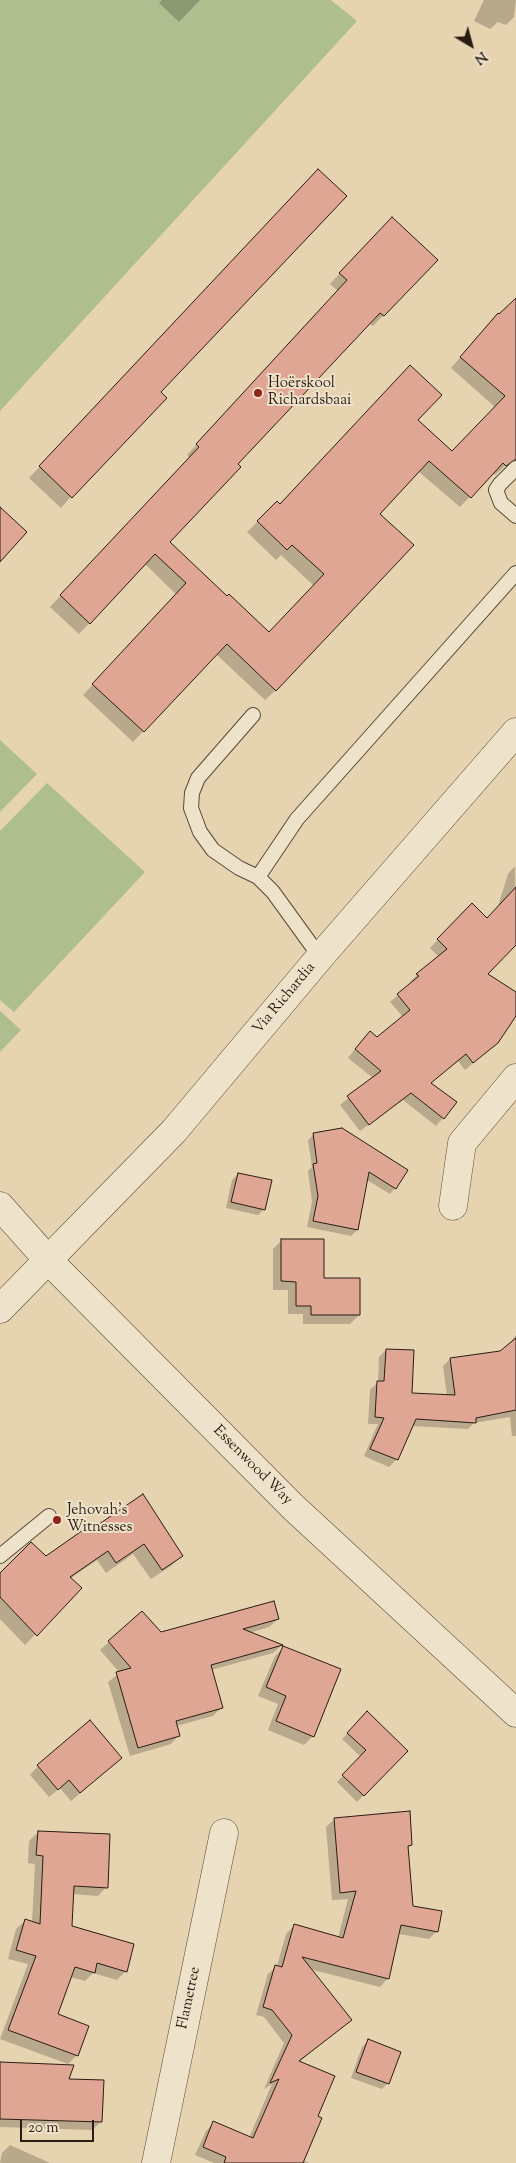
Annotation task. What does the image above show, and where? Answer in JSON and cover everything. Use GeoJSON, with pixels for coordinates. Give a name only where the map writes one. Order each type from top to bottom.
{"type":"FeatureCollection","features":[{"type":"Feature","properties":{"kind":"street","name":"Via Richardia"},"geometry":{"type":"LineString","coordinates":[[0,1309],[174,1130],[320,957],[516,732]]}},
{"type":"Feature","properties":{"kind":"street"},"geometry":{"type":"LineString","coordinates":[[453,1206],[462,1143],[516,1078]]}},
{"type":"Feature","properties":{"kind":"street","name":"Essenwood Way"},"geometry":{"type":"LineString","coordinates":[[0,1206],[48,1260],[293,1507],[516,1713]]}},
{"type":"Feature","properties":{"kind":"street","name":"Flametree"},"geometry":{"type":"LineString","coordinates":[[156,2163],[224,1833]]}},
{"type":"Feature","properties":{"kind":"lane"},"geometry":{"type":"LineString","coordinates":[[516,468],[496,490],[501,503],[516,516]]}},
{"type":"Feature","properties":{"kind":"lane"},"geometry":{"type":"LineString","coordinates":[[258,877],[298,819],[516,573]]}},
{"type":"Feature","properties":{"kind":"lane"},"geometry":{"type":"LineString","coordinates":[[253,715],[198,778],[192,793],[191,808],[200,832],[213,850],[239,868],[258,877],[273,892],[320,957]]}},
{"type":"Feature","properties":{"kind":"lane"},"geometry":{"type":"LineString","coordinates":[[0,1556],[49,1516]]}},
{"type":"Feature","properties":{"kind":"green space"},"geometry":{"type":"Polygon","coordinates":[[[0,0],[331,0],[357,21],[0,411],[0,0]]]}},
{"type":"Feature","properties":{"kind":"green space"},"geometry":{"type":"Polygon","coordinates":[[[0,740],[37,774],[0,812],[0,740]]]}},
{"type":"Feature","properties":{"kind":"green space"},"geometry":{"type":"Polygon","coordinates":[[[47,783],[145,872],[14,1012],[0,1000],[0,831],[47,783]]]}},
{"type":"Feature","properties":{"kind":"green space"},"geometry":{"type":"Polygon","coordinates":[[[0,1011],[21,1030],[0,1052],[0,1011]]]}},
{"type":"Feature","properties":{"kind":"building"},"geometry":{"type":"Polygon","coordinates":[[[318,169],[347,196],[161,392],[167,398],[72,498],[39,466],[318,169]]]}},
{"type":"Feature","properties":{"kind":"building"},"geometry":{"type":"Polygon","coordinates":[[[392,217],[438,260],[384,316],[380,313],[238,464],[241,467],[170,542],[227,596],[229,594],[269,632],[324,574],[292,545],[287,550],[257,521],[277,501],[280,504],[410,365],[442,395],[418,420],[452,451],[505,396],[460,357],[498,313],[516,298],[516,459],[506,466],[503,463],[471,498],[429,461],[380,514],[414,545],[276,691],[227,644],[144,732],[92,684],[186,583],[155,554],[90,624],[60,595],[199,447],[196,444],[347,280],[339,273],[392,217]]]}},
{"type":"Feature","properties":{"kind":"building"},"geometry":{"type":"Polygon","coordinates":[[[0,507],[27,532],[0,562],[0,507]]]}},
{"type":"Feature","properties":{"kind":"building"},"geometry":{"type":"Polygon","coordinates":[[[516,887],[516,945],[488,974],[516,992],[516,1016],[498,1043],[473,1063],[466,1054],[431,1083],[457,1102],[444,1119],[411,1093],[369,1125],[347,1096],[381,1071],[355,1049],[370,1031],[377,1037],[410,1010],[397,994],[419,976],[416,974],[447,949],[437,939],[472,903],[487,918],[516,887]]]}},
{"type":"Feature","properties":{"kind":"building"},"geometry":{"type":"Polygon","coordinates":[[[342,1128],[408,1170],[396,1189],[369,1172],[358,1230],[313,1221],[318,1196],[313,1164],[317,1163],[313,1133],[342,1128]]]}},
{"type":"Feature","properties":{"kind":"building"},"geometry":{"type":"Polygon","coordinates":[[[238,1173],[272,1180],[265,1210],[231,1202],[238,1173]]]}},
{"type":"Feature","properties":{"kind":"building"},"geometry":{"type":"Polygon","coordinates":[[[281,1239],[324,1239],[324,1278],[360,1278],[360,1315],[311,1315],[311,1306],[296,1306],[296,1282],[281,1281],[281,1239]]]}},
{"type":"Feature","properties":{"kind":"building"},"geometry":{"type":"Polygon","coordinates":[[[516,1338],[516,1410],[476,1418],[476,1423],[416,1419],[398,1460],[370,1449],[384,1418],[375,1417],[377,1381],[384,1381],[386,1349],[414,1350],[412,1393],[455,1395],[450,1358],[500,1351],[516,1338]]]}},
{"type":"Feature","properties":{"kind":"building"},"geometry":{"type":"Polygon","coordinates":[[[143,1494],[183,1556],[162,1570],[144,1544],[116,1563],[108,1551],[70,1577],[82,1588],[37,1636],[0,1597],[0,1573],[31,1542],[46,1556],[86,1528],[89,1531],[143,1494]]]}},
{"type":"Feature","properties":{"kind":"building"},"geometry":{"type":"Polygon","coordinates":[[[274,1601],[279,1619],[243,1629],[283,1645],[211,1665],[223,1708],[176,1721],[180,1736],[138,1748],[116,1672],[131,1668],[108,1641],[142,1611],[161,1632],[274,1601]]]}},
{"type":"Feature","properties":{"kind":"building"},"geometry":{"type":"Polygon","coordinates":[[[283,1646],[341,1669],[314,1737],[276,1721],[286,1696],[266,1687],[283,1646]]]}},
{"type":"Feature","properties":{"kind":"building"},"geometry":{"type":"Polygon","coordinates":[[[367,1711],[408,1751],[364,1796],[342,1775],[366,1750],[347,1733],[367,1711]]]}},
{"type":"Feature","properties":{"kind":"building"},"geometry":{"type":"Polygon","coordinates":[[[90,1720],[122,1758],[80,1793],[69,1780],[58,1790],[37,1765],[90,1720]]]}},
{"type":"Feature","properties":{"kind":"building"},"geometry":{"type":"Polygon","coordinates":[[[410,1811],[412,1845],[408,1846],[413,1906],[442,1911],[438,1932],[401,1925],[389,1979],[302,1957],[352,2020],[299,2061],[335,2076],[318,2116],[322,2118],[303,2163],[224,2163],[226,2157],[203,2147],[213,2121],[253,2138],[279,2079],[270,2083],[292,2035],[272,2010],[263,2007],[275,1965],[282,1967],[294,1924],[343,1938],[356,1891],[340,1893],[334,1818],[410,1811]]]}},
{"type":"Feature","properties":{"kind":"building"},"geometry":{"type":"Polygon","coordinates":[[[38,1831],[110,1834],[108,1888],[74,1886],[72,1926],[134,1944],[127,1972],[97,1963],[95,1973],[75,1967],[58,2014],[89,2026],[78,2056],[8,2030],[36,1956],[16,1950],[25,1919],[40,1924],[43,1856],[36,1855],[38,1831]]]}},
{"type":"Feature","properties":{"kind":"building"},"geometry":{"type":"Polygon","coordinates":[[[368,2039],[401,2052],[389,2084],[356,2072],[368,2039]]]}},
{"type":"Feature","properties":{"kind":"building"},"geometry":{"type":"Polygon","coordinates":[[[0,2062],[74,2065],[69,2079],[104,2080],[102,2122],[0,2119],[0,2062]]]}},
{"type":"Feature","properties":{"kind":"place","name":"Hoërskool Richardsbaai"},"geometry":{"type":"Point","coordinates":[258,393]}},
{"type":"Feature","properties":{"kind":"place","name":"Jehovah's Witnesses"},"geometry":{"type":"Point","coordinates":[57,1520]}}]}
